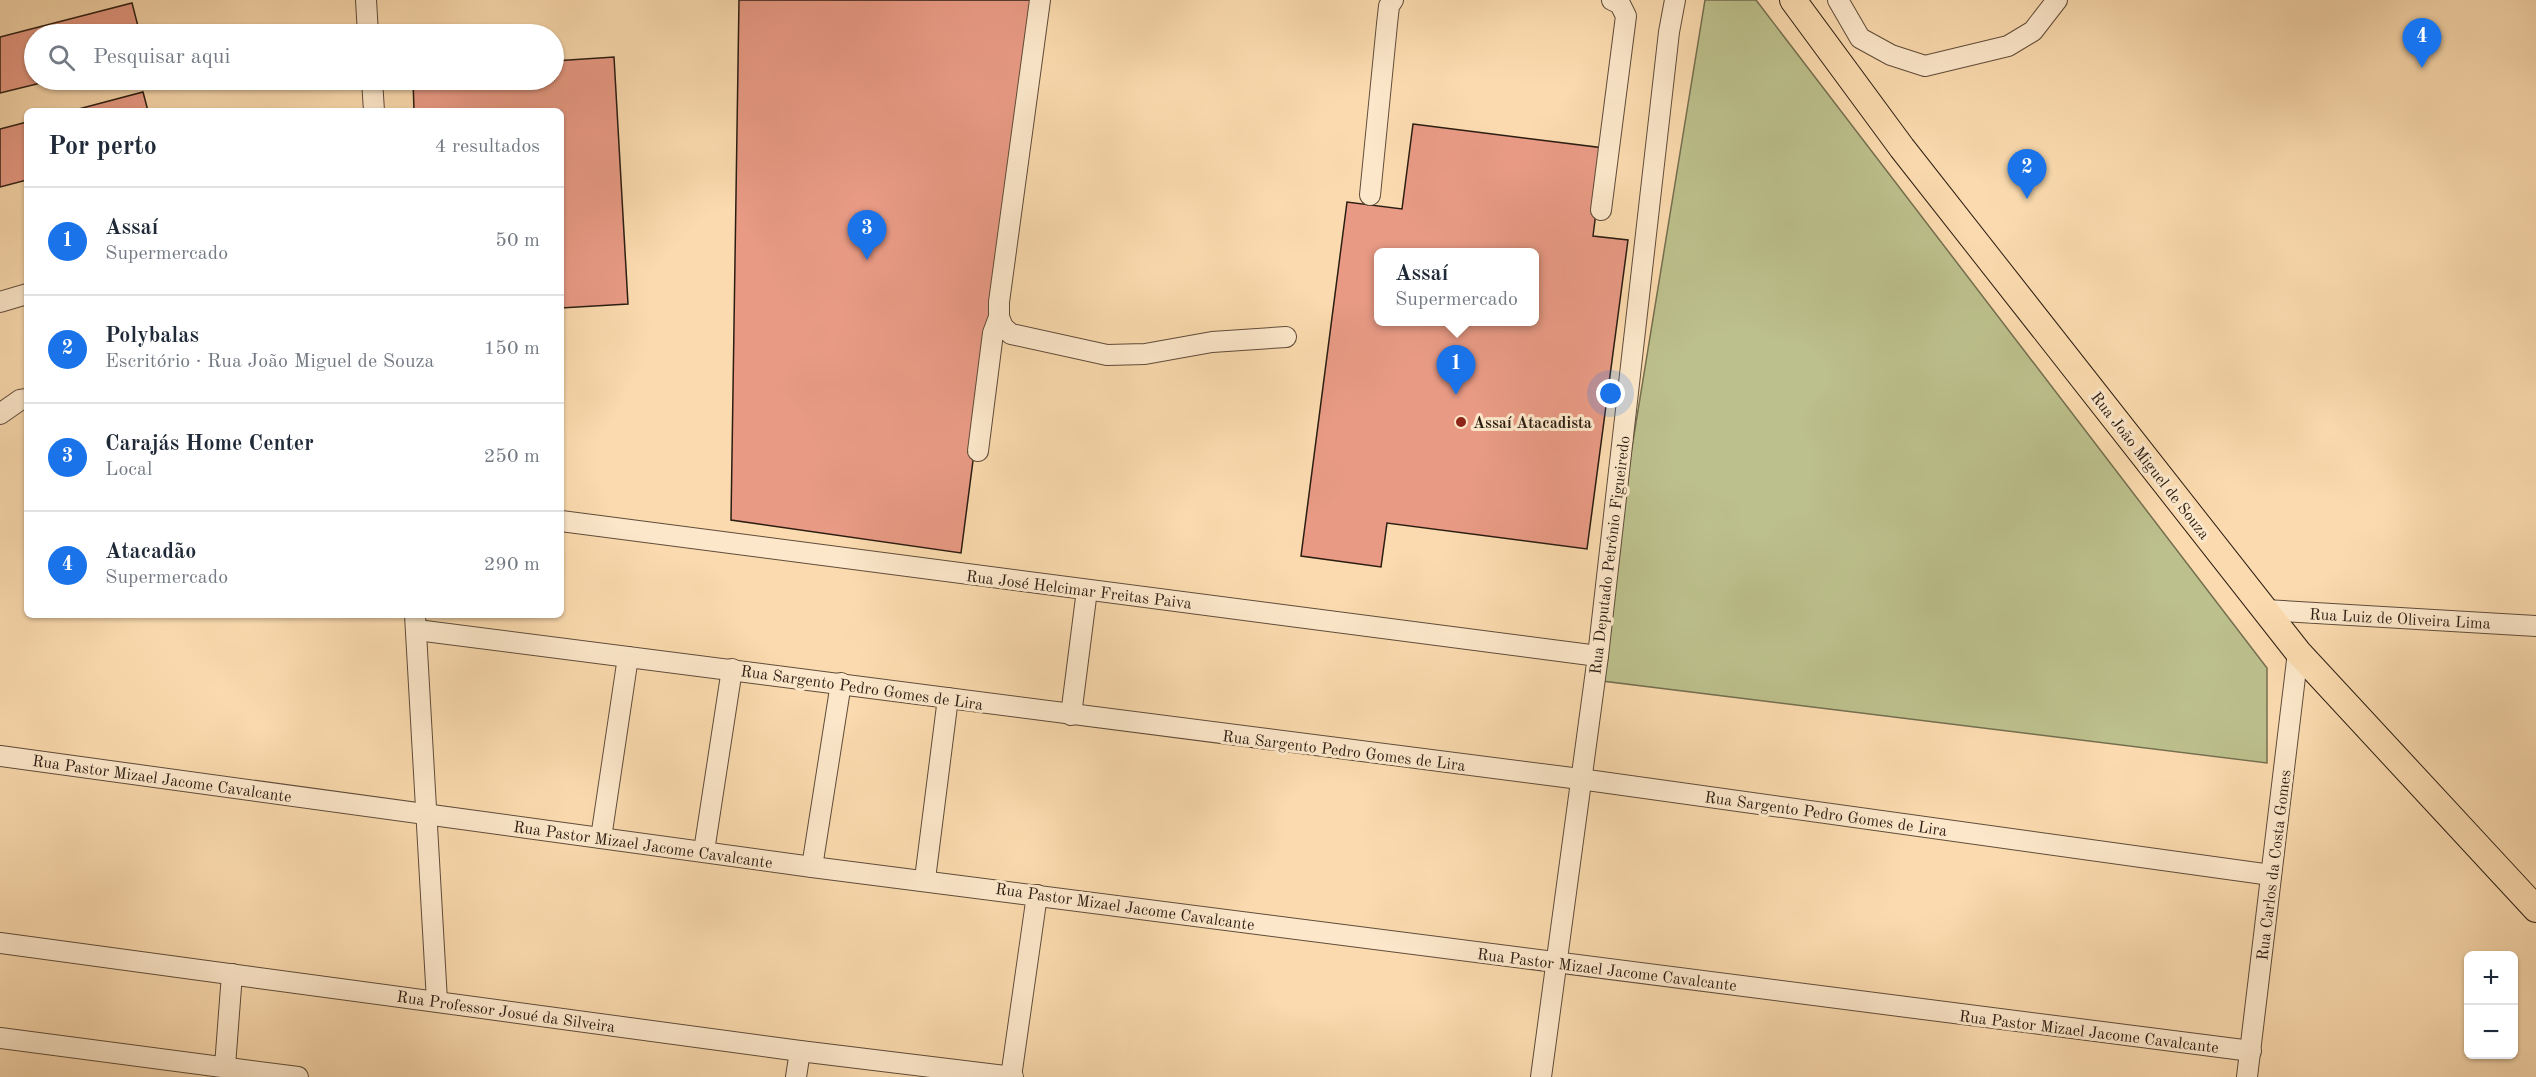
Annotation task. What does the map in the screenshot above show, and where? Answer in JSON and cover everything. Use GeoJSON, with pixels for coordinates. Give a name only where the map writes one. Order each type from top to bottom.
{"type":"FeatureCollection","features":[{"type":"Feature","properties":{"kind":"main road","name":"Rua João Miguel de Souza"},"geometry":{"type":"LineString","coordinates":[[1793,0],[1902,148],[2298,652],[2536,909]]}},
{"type":"Feature","properties":{"kind":"street"},"geometry":{"type":"LineString","coordinates":[[366,0],[367,24]]}},
{"type":"Feature","properties":{"kind":"street"},"geometry":{"type":"LineString","coordinates":[[978,451],[993,333],[999,317],[1040,0]]}},
{"type":"Feature","properties":{"kind":"street"},"geometry":{"type":"LineString","coordinates":[[1370,195],[1389,6],[1393,0]]}},
{"type":"Feature","properties":{"kind":"street"},"geometry":{"type":"LineString","coordinates":[[1601,210],[1626,16],[1620,4],[1612,0]]}},
{"type":"Feature","properties":{"kind":"street","name":"Rua Deputado Petrônio Figueiredo"},"geometry":{"type":"LineString","coordinates":[[1668,0],[1669,32]]}},
{"type":"Feature","properties":{"kind":"street","name":"Rua Deputado Petrônio Figueiredo"},"geometry":{"type":"LineString","coordinates":[[1541,1077],[1598,656],[1669,32],[1675,0]]}},
{"type":"Feature","properties":{"kind":"street"},"geometry":{"type":"LineString","coordinates":[[1838,0],[1860,38],[1891,55],[1924,66],[2008,46],[2034,31],[2057,0]]}},
{"type":"Feature","properties":{"kind":"street"},"geometry":{"type":"LineString","coordinates":[[373,90],[374,108]]}},
{"type":"Feature","properties":{"kind":"street"},"geometry":{"type":"LineString","coordinates":[[0,302],[24,295]]}},
{"type":"Feature","properties":{"kind":"street"},"geometry":{"type":"LineString","coordinates":[[999,317],[1003,327],[1011,334],[1107,355],[1145,354],[1212,342],[1286,337]]}},
{"type":"Feature","properties":{"kind":"street"},"geometry":{"type":"LineString","coordinates":[[0,414],[24,399]]}},
{"type":"Feature","properties":{"kind":"street","name":"Rua José Helcimar Freitas Paiva"},"geometry":{"type":"LineString","coordinates":[[564,521],[1598,656]]}},
{"type":"Feature","properties":{"kind":"street"},"geometry":{"type":"LineString","coordinates":[[1071,715],[1087,590]]}},
{"type":"Feature","properties":{"kind":"street","name":"Rua Luiz de Oliveira Lima"},"geometry":{"type":"LineString","coordinates":[[2265,610],[2534,628]]}},
{"type":"Feature","properties":{"kind":"street"},"geometry":{"type":"LineString","coordinates":[[416,622],[437,1001]]}},
{"type":"Feature","properties":{"kind":"street","name":"Rua Sargento Pedro Gomes de Lira"},"geometry":{"type":"LineString","coordinates":[[416,622],[628,657],[1580,779],[2271,874]]}},
{"type":"Feature","properties":{"kind":"street","name":"Rua Carlos da Costa Gomes"},"geometry":{"type":"LineString","coordinates":[[2247,1077],[2298,652]]}},
{"type":"Feature","properties":{"kind":"street"},"geometry":{"type":"LineString","coordinates":[[601,838],[628,657]]}},
{"type":"Feature","properties":{"kind":"street"},"geometry":{"type":"LineString","coordinates":[[704,850],[732,669]]}},
{"type":"Feature","properties":{"kind":"street"},"geometry":{"type":"LineString","coordinates":[[812,867],[841,683]]}},
{"type":"Feature","properties":{"kind":"street"},"geometry":{"type":"LineString","coordinates":[[925,879],[948,698]]}},
{"type":"Feature","properties":{"kind":"street","name":"Rua Pastor Mizael Jacome Cavalcante"},"geometry":{"type":"LineString","coordinates":[[0,756],[704,850],[812,867],[925,879],[1557,963],[2251,1051]]}},
{"type":"Feature","properties":{"kind":"street"},"geometry":{"type":"LineString","coordinates":[[1012,1077],[1037,895]]}},
{"type":"Feature","properties":{"kind":"street","name":"Rua Professor Josué da Silveira"},"geometry":{"type":"LineString","coordinates":[[0,943],[800,1051],[1012,1077]]}},
{"type":"Feature","properties":{"kind":"street"},"geometry":{"type":"LineString","coordinates":[[225,1066],[232,974]]}},
{"type":"Feature","properties":{"kind":"street"},"geometry":{"type":"LineString","coordinates":[[0,1038],[298,1077]]}},
{"type":"Feature","properties":{"kind":"street"},"geometry":{"type":"LineString","coordinates":[[796,1077],[800,1051]]}},
{"type":"Feature","properties":{"kind":"green space"},"geometry":{"type":"Polygon","coordinates":[[[1705,0],[1756,0],[2267,668],[2267,763],[1594,680],[1705,0]]]}},
{"type":"Feature","properties":{"kind":"building"},"geometry":{"type":"Polygon","coordinates":[[[739,0],[1033,0],[961,553],[731,520],[739,0]]]}},
{"type":"Feature","properties":{"kind":"building"},"geometry":{"type":"Polygon","coordinates":[[[132,3],[137,24],[50,24],[132,3]]]}},
{"type":"Feature","properties":{"kind":"building"},"geometry":{"type":"Polygon","coordinates":[[[24,31],[24,87],[0,93],[0,37],[24,31]]]}},
{"type":"Feature","properties":{"kind":"building"},"geometry":{"type":"Polygon","coordinates":[[[614,57],[628,304],[564,308],[564,108],[414,108],[413,90],[564,90],[564,60],[614,57]]]}},
{"type":"Feature","properties":{"kind":"building"},"geometry":{"type":"Polygon","coordinates":[[[143,92],[147,108],[82,108],[143,92]]]}},
{"type":"Feature","properties":{"kind":"building"},"geometry":{"type":"Polygon","coordinates":[[[24,123],[24,181],[0,187],[0,129],[24,123]]]}},
{"type":"Feature","properties":{"kind":"building","name":"Assaí Atacadista"},"geometry":{"type":"Polygon","coordinates":[[[1413,124],[1604,148],[1593,236],[1628,240],[1587,549],[1387,523],[1381,567],[1301,556],[1347,202],[1402,209],[1413,124]]]}},
{"type":"Feature","properties":{"kind":"place","name":"Atacadão"},"geometry":{"type":"Point","coordinates":[2422,68]}},
{"type":"Feature","properties":{"kind":"place","name":"Polybalas"},"geometry":{"type":"Point","coordinates":[2027,199]}},
{"type":"Feature","properties":{"kind":"place","name":"Carajás Home Center"},"geometry":{"type":"Point","coordinates":[867,260]}},
{"type":"Feature","properties":{"kind":"place","name":"Assaí"},"geometry":{"type":"Point","coordinates":[1456,395]}},
{"type":"Feature","properties":{"kind":"place","name":"Assaí Atacadista"},"geometry":{"type":"Point","coordinates":[1461,422]}}]}
